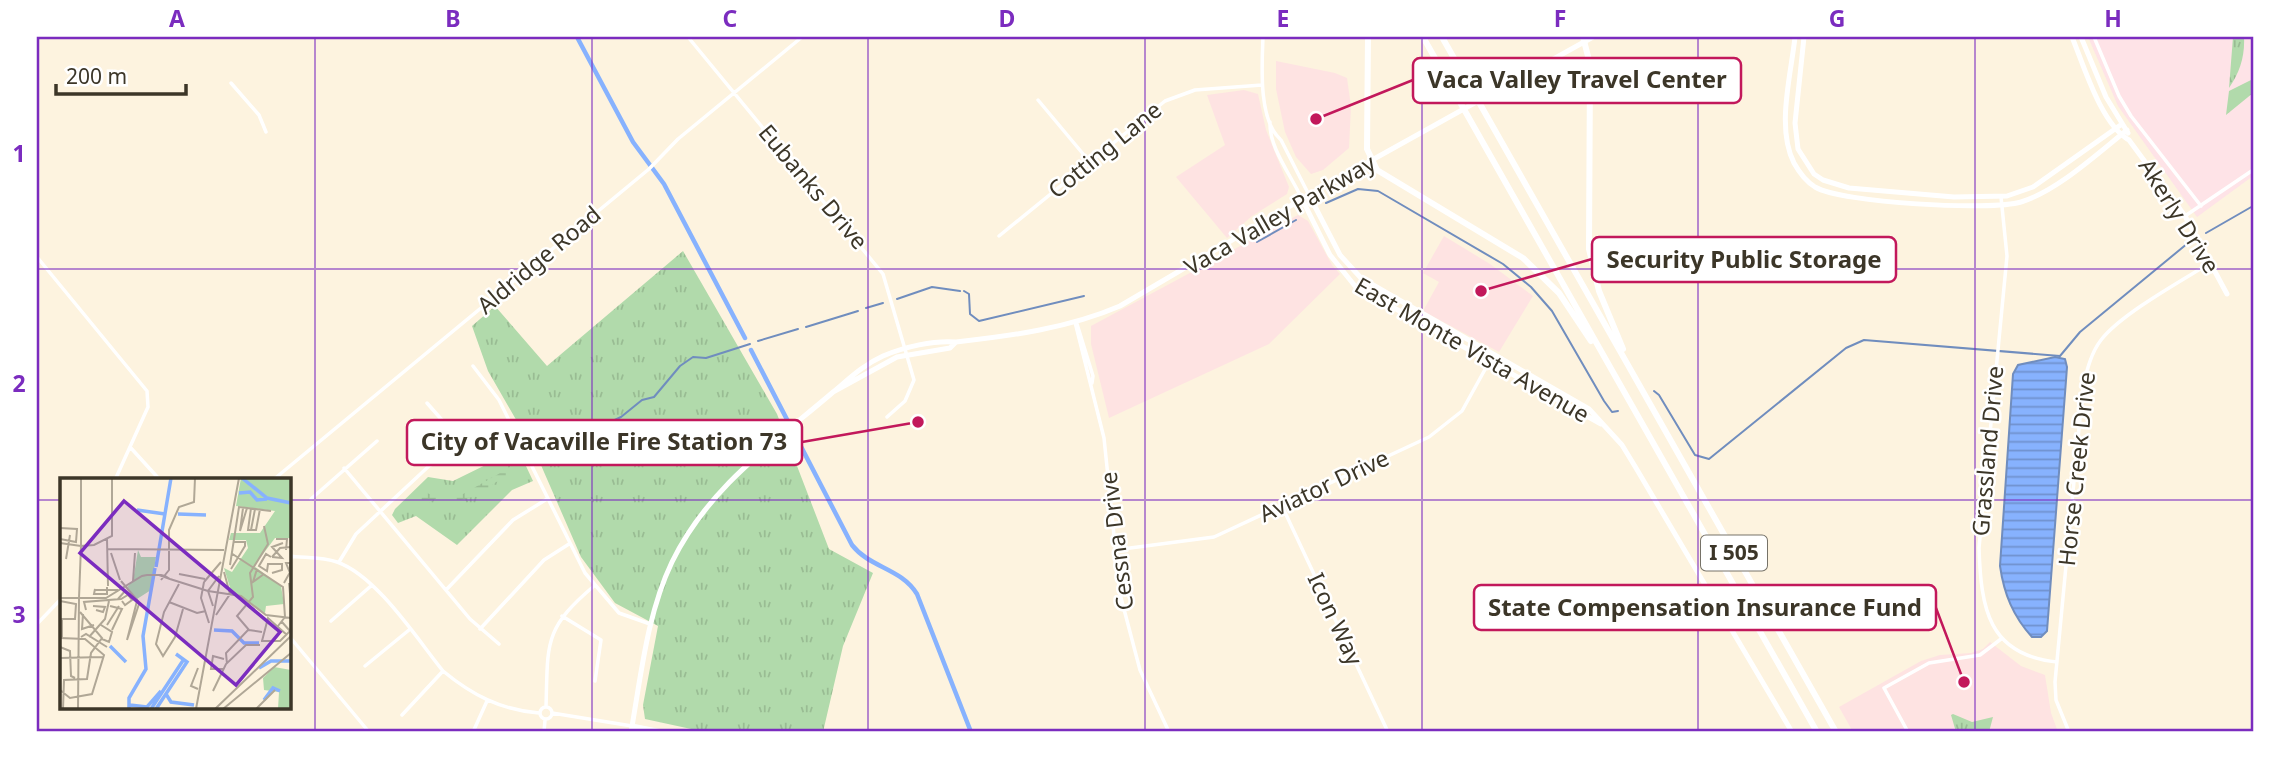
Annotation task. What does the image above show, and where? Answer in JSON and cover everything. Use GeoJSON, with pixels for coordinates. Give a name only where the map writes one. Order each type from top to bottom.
{"type":"FeatureCollection","features":[{"type":"Feature","properties":{"kind":"highway"},"geometry":{"type":"LineString","coordinates":[[1368,37],[1367,149],[1371,163],[1377,170],[1508,248],[1535,268],[1567,305],[1624,391]]}},
{"type":"Feature","properties":{"kind":"highway","name":"I 505"},"geometry":{"type":"LineString","coordinates":[[1423,37],[1817,732]]}},
{"type":"Feature","properties":{"kind":"highway","name":"I 505"},"geometry":{"type":"LineString","coordinates":[[1442,37],[1836,732]]}},
{"type":"Feature","properties":{"kind":"highway"},"geometry":{"type":"LineString","coordinates":[[1587,37],[1590,64],[1589,248],[1599,291],[1633,374]]}},
{"type":"Feature","properties":{"kind":"street","name":"Eubanks Drive"},"geometry":{"type":"LineString","coordinates":[[688,37],[883,274],[906,352],[913,387],[905,401],[887,417]]}},
{"type":"Feature","properties":{"kind":"street","name":"Aldridge Road"},"geometry":{"type":"LineString","coordinates":[[275,478],[655,164],[678,139],[802,37]]}},
{"type":"Feature","properties":{"kind":"street"},"geometry":{"type":"LineString","coordinates":[[1264,37],[1262,85],[1273,140],[1302,199]]}},
{"type":"Feature","properties":{"kind":"street","name":"Vaca Valley Parkway"},"geometry":{"type":"LineString","coordinates":[[632,729],[652,625],[671,564],[695,522],[732,477],[833,392],[906,352],[950,348],[956,342],[1075,321],[1099,315],[1131,300],[1308,195],[1371,163],[1587,37]]}},
{"type":"Feature","properties":{"kind":"street"},"geometry":{"type":"LineString","coordinates":[[1795,37],[1787,147],[1800,173],[1816,188],[1882,200],[2002,207],[2023,201],[2057,184],[2127,130]]}},
{"type":"Feature","properties":{"kind":"street"},"geometry":{"type":"LineString","coordinates":[[1804,37],[1796,139],[1802,159],[1814,173],[1824,180],[1849,188],[1965,198],[2001,197],[2033,187],[2122,124]]}},
{"type":"Feature","properties":{"kind":"street","name":"Akerly Drive"},"geometry":{"type":"LineString","coordinates":[[2072,37],[2096,94],[2116,128],[2129,140],[2185,216],[2227,293]]}},
{"type":"Feature","properties":{"kind":"street","name":"Akerly Drive"},"geometry":{"type":"LineString","coordinates":[[2081,37],[2106,97],[2127,130],[2129,140]]}},
{"type":"Feature","properties":{"kind":"street"},"geometry":{"type":"LineString","coordinates":[[2094,37],[2119,96],[2131,116],[2201,206]]}},
{"type":"Feature","properties":{"kind":"street"},"geometry":{"type":"LineString","coordinates":[[231,83],[260,116],[266,132]]}},
{"type":"Feature","properties":{"kind":"street","name":"Cotting Lane"},"geometry":{"type":"LineString","coordinates":[[999,236],[1156,106],[1178,94],[1195,90],[1262,85]]}},
{"type":"Feature","properties":{"kind":"street"},"geometry":{"type":"LineString","coordinates":[[1038,100],[1089,161]]}},
{"type":"Feature","properties":{"kind":"street"},"geometry":{"type":"LineString","coordinates":[[1270,119],[1308,195]]}},
{"type":"Feature","properties":{"kind":"street"},"geometry":{"type":"LineString","coordinates":[[2185,216],[2253,170]]}},
{"type":"Feature","properties":{"kind":"street","name":"East Monte Vista Avenue"},"geometry":{"type":"LineString","coordinates":[[1308,195],[1350,268],[1389,296],[1589,409],[1604,425],[1622,445],[1792,732]]}},
{"type":"Feature","properties":{"kind":"street","name":"Grassland Drive"},"geometry":{"type":"LineString","coordinates":[[2001,197],[2007,256],[1979,548],[1980,573],[1989,619],[2001,639]]}},
{"type":"Feature","properties":{"kind":"street","name":"East Monte Vista Avenue"},"geometry":{"type":"LineString","coordinates":[[1302,199],[1340,270],[1367,293],[1604,425]]}},
{"type":"Feature","properties":{"kind":"street"},"geometry":{"type":"LineString","coordinates":[[37,257],[147,391],[148,407],[116,478]]}},
{"type":"Feature","properties":{"kind":"street","name":"Horse Creek Drive"},"geometry":{"type":"LineString","coordinates":[[2068,732],[2056,699],[2057,662],[2083,386],[2089,361],[2102,339],[2123,320],[2210,264]]}},
{"type":"Feature","properties":{"kind":"street"},"geometry":{"type":"LineString","coordinates":[[1340,270],[1347,270],[1370,288],[1389,296]]}},
{"type":"Feature","properties":{"kind":"street","name":"Cessna Drive"},"geometry":{"type":"LineString","coordinates":[[1075,321],[1093,376],[1092,385],[1106,450],[1120,594],[1145,682],[1169,732]]}},
{"type":"Feature","properties":{"kind":"street","name":"Aviator Drive"},"geometry":{"type":"LineString","coordinates":[[1115,550],[1213,537],[1440,431],[1462,411],[1493,355]]}},
{"type":"Feature","properties":{"kind":"street"},"geometry":{"type":"LineString","coordinates":[[473,366],[494,392],[569,544],[594,586],[618,613],[652,625]]}},
{"type":"Feature","properties":{"kind":"street"},"geometry":{"type":"LineString","coordinates":[[427,403],[449,428],[460,448]]}},
{"type":"Feature","properties":{"kind":"street"},"geometry":{"type":"LineString","coordinates":[[339,562],[356,534],[429,466],[511,424]]}},
{"type":"Feature","properties":{"kind":"street"},"geometry":{"type":"LineString","coordinates":[[311,499],[377,441]]}},
{"type":"Feature","properties":{"kind":"street"},"geometry":{"type":"LineString","coordinates":[[130,447],[158,478]]}},
{"type":"Feature","properties":{"kind":"street"},"geometry":{"type":"LineString","coordinates":[[345,468],[446,590],[481,629],[499,644]]}},
{"type":"Feature","properties":{"kind":"street"},"geometry":{"type":"LineString","coordinates":[[446,590],[513,520],[547,499]]}},
{"type":"Feature","properties":{"kind":"street","name":"Icon Way"},"geometry":{"type":"LineString","coordinates":[[1282,506],[1388,732]]}},
{"type":"Feature","properties":{"kind":"street"},"geometry":{"type":"LineString","coordinates":[[481,629],[544,561],[569,544]]}},
{"type":"Feature","properties":{"kind":"street"},"geometry":{"type":"LineString","coordinates":[[290,556],[339,562],[372,586],[443,671],[487,701],[539,713],[545,720]]}},
{"type":"Feature","properties":{"kind":"street"},"geometry":{"type":"LineString","coordinates":[[331,621],[372,586]]}},
{"type":"Feature","properties":{"kind":"street"},"geometry":{"type":"LineString","coordinates":[[594,586],[562,616],[548,646],[546,707],[552,713],[632,729],[662,732]]}},
{"type":"Feature","properties":{"kind":"street"},"geometry":{"type":"LineString","coordinates":[[37,625],[60,600]]}},
{"type":"Feature","properties":{"kind":"street"},"geometry":{"type":"LineString","coordinates":[[562,616],[601,640],[595,681]]}},
{"type":"Feature","properties":{"kind":"street"},"geometry":{"type":"LineString","coordinates":[[365,666],[409,630]]}},
{"type":"Feature","properties":{"kind":"street"},"geometry":{"type":"LineString","coordinates":[[290,637],[369,732]]}},
{"type":"Feature","properties":{"kind":"street"},"geometry":{"type":"LineString","coordinates":[[1908,732],[1884,688],[1929,663],[1980,655],[2001,639],[2012,650],[2032,659],[2057,662]]}},
{"type":"Feature","properties":{"kind":"street"},"geometry":{"type":"LineString","coordinates":[[402,715],[443,671]]}},
{"type":"Feature","properties":{"kind":"street"},"geometry":{"type":"LineString","coordinates":[[473,732],[487,701]]}},
{"type":"Feature","properties":{"kind":"street"},"geometry":{"type":"LineString","coordinates":[[539,713],[546,707]]}},
{"type":"Feature","properties":{"kind":"street"},"geometry":{"type":"LineString","coordinates":[[544,732],[545,720],[552,713]]}},
{"type":"Feature","properties":{"kind":"shaded area"},"geometry":{"type":"Polygon","coordinates":[[[2088,37],[2253,37],[2253,176],[2197,217],[2118,106],[2088,37]]]}},
{"type":"Feature","properties":{"kind":"shaded area"},"geometry":{"type":"Polygon","coordinates":[[[1276,61],[1347,78],[1351,106],[1349,148],[1323,170],[1311,174],[1296,157],[1285,132],[1276,89],[1276,61]]]}},
{"type":"Feature","properties":{"kind":"shaded area"},"geometry":{"type":"Polygon","coordinates":[[[1244,90],[1258,94],[1266,130],[1289,187],[1287,194],[1252,216],[1227,238],[1176,177],[1225,145],[1207,95],[1244,90]]]}},
{"type":"Feature","properties":{"kind":"shaded area"},"geometry":{"type":"Polygon","coordinates":[[[1298,215],[1308,221],[1332,265],[1340,274],[1269,344],[1109,418],[1091,344],[1091,326],[1298,215]]]}},
{"type":"Feature","properties":{"kind":"shaded area"},"geometry":{"type":"Polygon","coordinates":[[[1444,236],[1490,264],[1533,296],[1499,352],[1423,311],[1439,282],[1423,273],[1444,236]]]}},
{"type":"Feature","properties":{"kind":"shaded area"},"geometry":{"type":"Polygon","coordinates":[[[1990,642],[2021,666],[2045,675],[2051,713],[2058,732],[1853,732],[1839,707],[1921,661],[1940,655],[1971,653],[1983,649],[1990,642]]]}},
{"type":"Feature","properties":{"kind":"green space"},"geometry":{"type":"Polygon","coordinates":[[[2233,37],[2244,37],[2244,51],[2239,70],[2229,88],[2233,37]]]}},
{"type":"Feature","properties":{"kind":"green space"},"geometry":{"type":"Polygon","coordinates":[[[2253,79],[2253,93],[2226,115],[2229,91],[2253,79]]]}},
{"type":"Feature","properties":{"kind":"green space"},"geometry":{"type":"Polygon","coordinates":[[[683,251],[777,414],[829,549],[873,573],[843,646],[823,732],[705,732],[645,719],[643,705],[658,626],[615,603],[581,557],[537,456],[488,371],[472,326],[495,306],[547,366],[683,251]]]}},
{"type":"Feature","properties":{"kind":"green space"},"geometry":{"type":"Polygon","coordinates":[[[518,449],[533,481],[512,490],[457,545],[416,516],[398,523],[392,515],[428,477],[453,481],[518,449]]]}},
{"type":"Feature","properties":{"kind":"green space"},"geometry":{"type":"Polygon","coordinates":[[[516,464],[521,467],[512,478],[496,482],[480,495],[461,500],[435,499],[424,506],[414,499],[423,489],[429,494],[463,494],[516,464]]]}},
{"type":"Feature","properties":{"kind":"green space"},"geometry":{"type":"Polygon","coordinates":[[[1951,715],[1972,722],[1993,717],[1989,732],[1956,732],[1951,715]]]}},
{"type":"Feature","properties":{"kind":"water"},"geometry":{"type":"Polygon","coordinates":[[[2055,357],[2065,359],[2067,367],[2047,631],[2041,637],[2032,637],[2010,604],[2000,566],[2013,374],[2018,365],[2055,357]]]}},
{"type":"Feature","properties":{"kind":"waterway"},"geometry":{"type":"LineString","coordinates":[[577,37],[633,142],[664,184],[745,338]]}},
{"type":"Feature","properties":{"kind":"waterway"},"geometry":{"type":"LineString","coordinates":[[1326,203],[1358,189],[1378,191],[1503,264],[1531,287],[1552,311],[1604,401],[1612,412],[1618,411]]}},
{"type":"Feature","properties":{"kind":"waterway"},"geometry":{"type":"LineString","coordinates":[[2206,233],[2253,206]]}},
{"type":"Feature","properties":{"kind":"waterway"},"geometry":{"type":"LineString","coordinates":[[1257,242],[1296,220]]}},
{"type":"Feature","properties":{"kind":"waterway"},"geometry":{"type":"LineString","coordinates":[[1654,391],[1695,455],[1709,459],[1846,348],[1864,340],[2060,356],[2080,332],[2188,243]]}},
{"type":"Feature","properties":{"kind":"waterway"},"geometry":{"type":"LineString","coordinates":[[897,299],[932,287],[960,291]]}},
{"type":"Feature","properties":{"kind":"waterway"},"geometry":{"type":"LineString","coordinates":[[964,291],[969,294],[970,314],[979,321],[1084,296]]}},
{"type":"Feature","properties":{"kind":"waterway"},"geometry":{"type":"LineString","coordinates":[[866,308],[883,303]]}},
{"type":"Feature","properties":{"kind":"waterway"},"geometry":{"type":"LineString","coordinates":[[806,327],[858,311]]}},
{"type":"Feature","properties":{"kind":"waterway"},"geometry":{"type":"LineString","coordinates":[[758,341],[798,329]]}},
{"type":"Feature","properties":{"kind":"waterway"},"geometry":{"type":"LineString","coordinates":[[538,456],[621,417],[642,400],[654,397],[680,366],[693,357],[706,358],[750,344]]}},
{"type":"Feature","properties":{"kind":"waterway"},"geometry":{"type":"LineString","coordinates":[[751,350],[852,545],[859,553],[903,579],[917,594],[971,732]]}},
{"type":"Feature","properties":{"kind":"place","name":"Vaca Valley Travel Center"},"geometry":{"type":"Point","coordinates":[1316,119]}},
{"type":"Feature","properties":{"kind":"place","name":"Security Public Storage"},"geometry":{"type":"Point","coordinates":[1481,291]}},
{"type":"Feature","properties":{"kind":"place","name":"City of Vacaville Fire Station 73"},"geometry":{"type":"Point","coordinates":[918,422]}},
{"type":"Feature","properties":{"kind":"place","name":"State Compensation Insurance Fund"},"geometry":{"type":"Point","coordinates":[1964,682]}}]}
